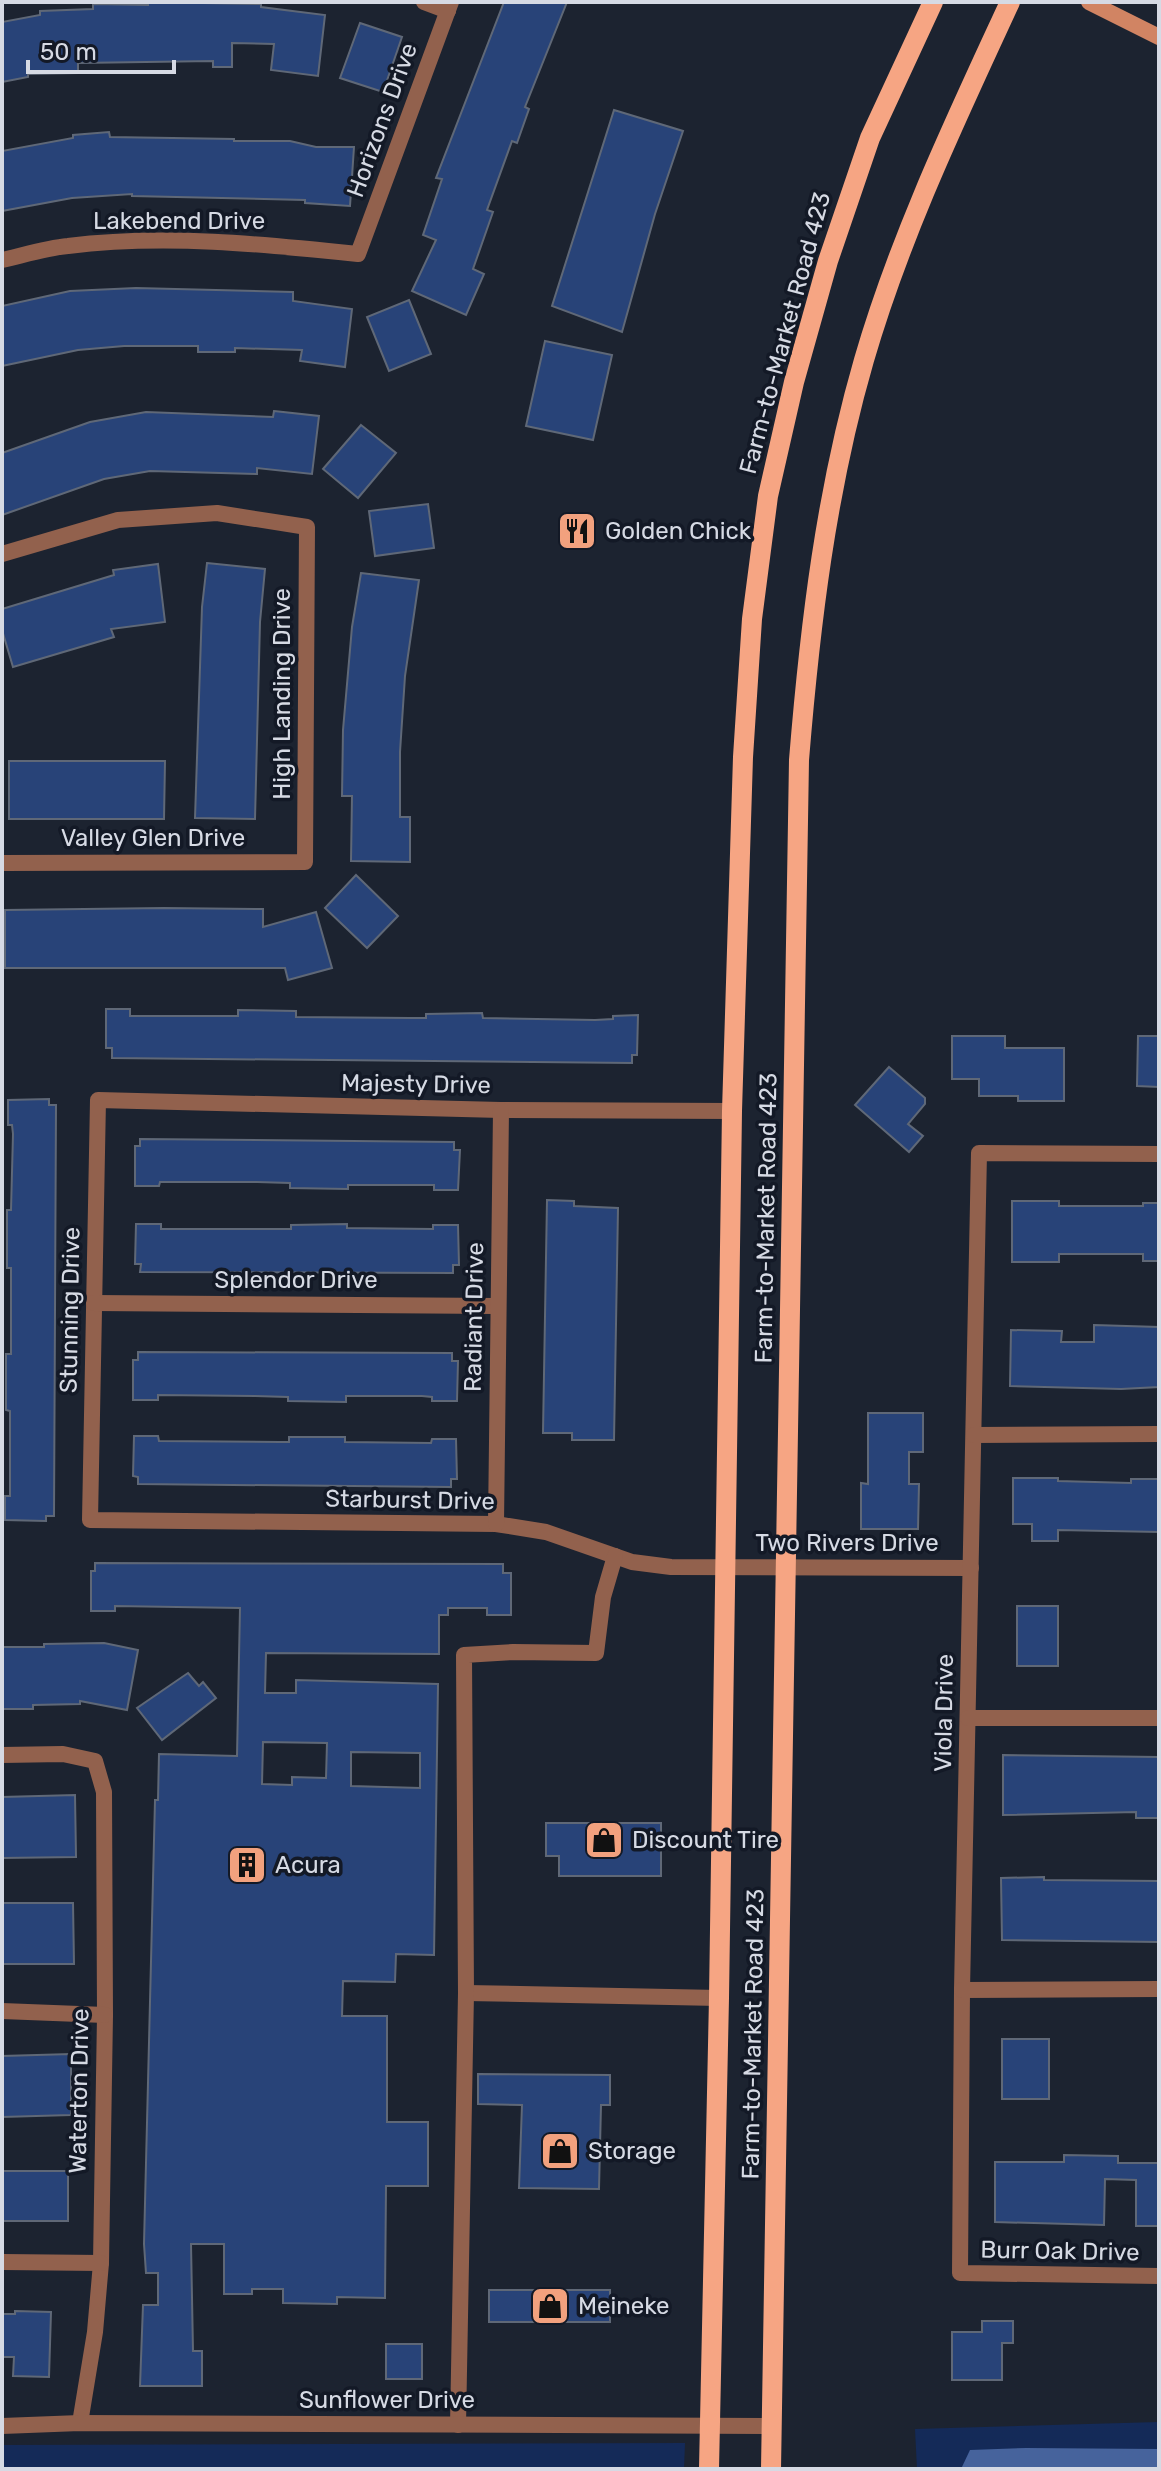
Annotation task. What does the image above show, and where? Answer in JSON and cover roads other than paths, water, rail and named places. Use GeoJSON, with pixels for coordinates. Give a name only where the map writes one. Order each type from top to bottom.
{"type":"FeatureCollection","features":[{"type":"Feature","properties":{"kind":"main road","name":"Farm-to-Market Road 423"},"geometry":{"type":"LineString","coordinates":[[709,2469],[732,1111],[743,757],[752,619],[768,496],[794,382],[828,261],[870,138],[933,2]]}},
{"type":"Feature","properties":{"kind":"main road","name":"Farm-to-Market Road 423"},"geometry":{"type":"LineString","coordinates":[[771,2469],[799,760],[808,657],[819,569],[836,480],[865,360],[925,187],[1010,2]]}},
{"type":"Feature","properties":{"kind":"main road"},"geometry":{"type":"LineString","coordinates":[[1089,2],[1159,37]]}},
{"type":"Feature","properties":{"kind":"street"},"geometry":{"type":"LineString","coordinates":[[424,2],[450,6]]}},
{"type":"Feature","properties":{"kind":"street","name":"Horizons Drive"},"geometry":{"type":"LineString","coordinates":[[358,254],[450,6]]}},
{"type":"Feature","properties":{"kind":"street","name":"Lakebend Drive"},"geometry":{"type":"LineString","coordinates":[[2,260],[67,246],[141,242],[247,243],[358,254]]}},
{"type":"Feature","properties":{"kind":"street","name":"High Landing Drive"},"geometry":{"type":"LineString","coordinates":[[2,554],[118,520],[217,513],[307,527],[305,862]]}},
{"type":"Feature","properties":{"kind":"street","name":"Valley Glen Drive"},"geometry":{"type":"LineString","coordinates":[[2,863],[305,862]]}},
{"type":"Feature","properties":{"kind":"street","name":"Majesty Drive"},"geometry":{"type":"LineString","coordinates":[[98,1100],[501,1110],[732,1111]]}},
{"type":"Feature","properties":{"kind":"street","name":"Stunning Drive"},"geometry":{"type":"LineString","coordinates":[[90,1520],[98,1100]]}},
{"type":"Feature","properties":{"kind":"street","name":"Radiant Drive"},"geometry":{"type":"LineString","coordinates":[[496,1524],[501,1110]]}},
{"type":"Feature","properties":{"kind":"street","name":"Viola Drive"},"geometry":{"type":"LineString","coordinates":[[960,2273],[962,1990],[979,1153],[1159,1154]]}},
{"type":"Feature","properties":{"kind":"street","name":"Splendor Drive"},"geometry":{"type":"LineString","coordinates":[[94,1303],[497,1306]]}},
{"type":"Feature","properties":{"kind":"street"},"geometry":{"type":"LineString","coordinates":[[974,1435],[1159,1434]]}},
{"type":"Feature","properties":{"kind":"street","name":"Starburst Drive"},"geometry":{"type":"LineString","coordinates":[[90,1520],[496,1524],[546,1532],[632,1562],[671,1567],[724,1567]]}},
{"type":"Feature","properties":{"kind":"street"},"geometry":{"type":"LineString","coordinates":[[458,2425],[466,1993],[464,1655],[596,1653],[603,1597],[615,1556]]}},
{"type":"Feature","properties":{"kind":"street","name":"Two Rivers Drive"},"geometry":{"type":"LineString","coordinates":[[724,1567],[971,1568]]}},
{"type":"Feature","properties":{"kind":"street"},"geometry":{"type":"LineString","coordinates":[[968,1718],[1159,1718]]}},
{"type":"Feature","properties":{"kind":"street","name":"Waterton Drive"},"geometry":{"type":"LineString","coordinates":[[2,1755],[63,1754],[95,1761],[104,1792],[105,2015],[101,2263],[95,2332],[80,2423]]}},
{"type":"Feature","properties":{"kind":"street"},"geometry":{"type":"LineString","coordinates":[[962,1990],[1159,1989]]}},
{"type":"Feature","properties":{"kind":"street"},"geometry":{"type":"LineString","coordinates":[[466,1993],[719,1998]]}},
{"type":"Feature","properties":{"kind":"street"},"geometry":{"type":"LineString","coordinates":[[2,2011],[105,2015]]}},
{"type":"Feature","properties":{"kind":"street"},"geometry":{"type":"LineString","coordinates":[[2,2262],[101,2263]]}},
{"type":"Feature","properties":{"kind":"street","name":"Burr Oak Drive"},"geometry":{"type":"LineString","coordinates":[[960,2273],[1159,2276]]}},
{"type":"Feature","properties":{"kind":"street","name":"Sunflower Drive"},"geometry":{"type":"LineString","coordinates":[[2,2426],[80,2423],[772,2426]]}},
{"type":"Feature","properties":{"kind":"place","name":"Golden Chick"},"geometry":{"type":"Point","coordinates":[577,531]}},
{"type":"Feature","properties":{"kind":"place","name":"Discount Tire"},"geometry":{"type":"Point","coordinates":[604,1840]}},
{"type":"Feature","properties":{"kind":"place","name":"Acura"},"geometry":{"type":"Point","coordinates":[247,1865]}},
{"type":"Feature","properties":{"kind":"place","name":"Storage"},"geometry":{"type":"Point","coordinates":[560,2151]}},
{"type":"Feature","properties":{"kind":"place","name":"Meineke"},"geometry":{"type":"Point","coordinates":[550,2306]}}]}
